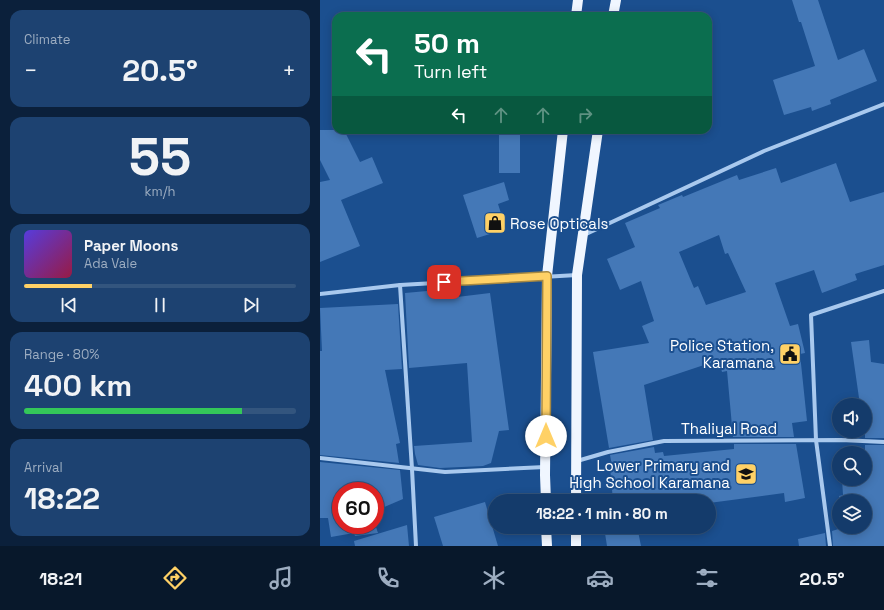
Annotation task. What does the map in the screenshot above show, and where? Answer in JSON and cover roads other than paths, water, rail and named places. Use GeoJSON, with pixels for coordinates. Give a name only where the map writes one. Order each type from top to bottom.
{"type":"FeatureCollection","features":[{"type":"Feature","properties":{"kind":"main road"},"geometry":{"type":"LineString","coordinates":[[576,12],[578,0]]}},
{"type":"Feature","properties":{"kind":"main road"},"geometry":{"type":"LineString","coordinates":[[614,12],[616,0]]}},
{"type":"Feature","properties":{"kind":"main road"},"geometry":{"type":"LineString","coordinates":[[546,494],[547,276],[563,134]]}},
{"type":"Feature","properties":{"kind":"main road"},"geometry":{"type":"LineString","coordinates":[[576,494],[578,275],[597,134]]}},
{"type":"Feature","properties":{"kind":"main road"},"geometry":{"type":"LineString","coordinates":[[546,534],[547,546]]}},
{"type":"Feature","properties":{"kind":"main road"},"geometry":{"type":"LineString","coordinates":[[576,534],[576,546]]}},
{"type":"Feature","properties":{"kind":"street"},"geometry":{"type":"LineString","coordinates":[[583,235],[764,152],[884,104]]}},
{"type":"Feature","properties":{"kind":"street"},"geometry":{"type":"LineString","coordinates":[[320,294],[400,285],[578,275]]}},
{"type":"Feature","properties":{"kind":"street"},"geometry":{"type":"LineString","coordinates":[[400,285],[416,546]]}},
{"type":"Feature","properties":{"kind":"street"},"geometry":{"type":"LineString","coordinates":[[830,546],[816,440],[811,315],[884,290]]}},
{"type":"Feature","properties":{"kind":"street","name":"Thaliyal Road"},"geometry":{"type":"LineString","coordinates":[[576,461],[608,452],[664,441],[841,440],[884,442]]}},
{"type":"Feature","properties":{"kind":"street"},"geometry":{"type":"LineString","coordinates":[[320,458],[445,472],[545,467]]}},
{"type":"Feature","properties":{"kind":"place","name":"Rose Opticals"},"geometry":{"type":"Point","coordinates":[495,223]}},
{"type":"Feature","properties":{"kind":"place","name":"Police Station, Karamana"},"geometry":{"type":"Point","coordinates":[790,354]}},
{"type":"Feature","properties":{"kind":"place","name":"Lower Primary and High School Karamana"},"geometry":{"type":"Point","coordinates":[746,474]}}]}
